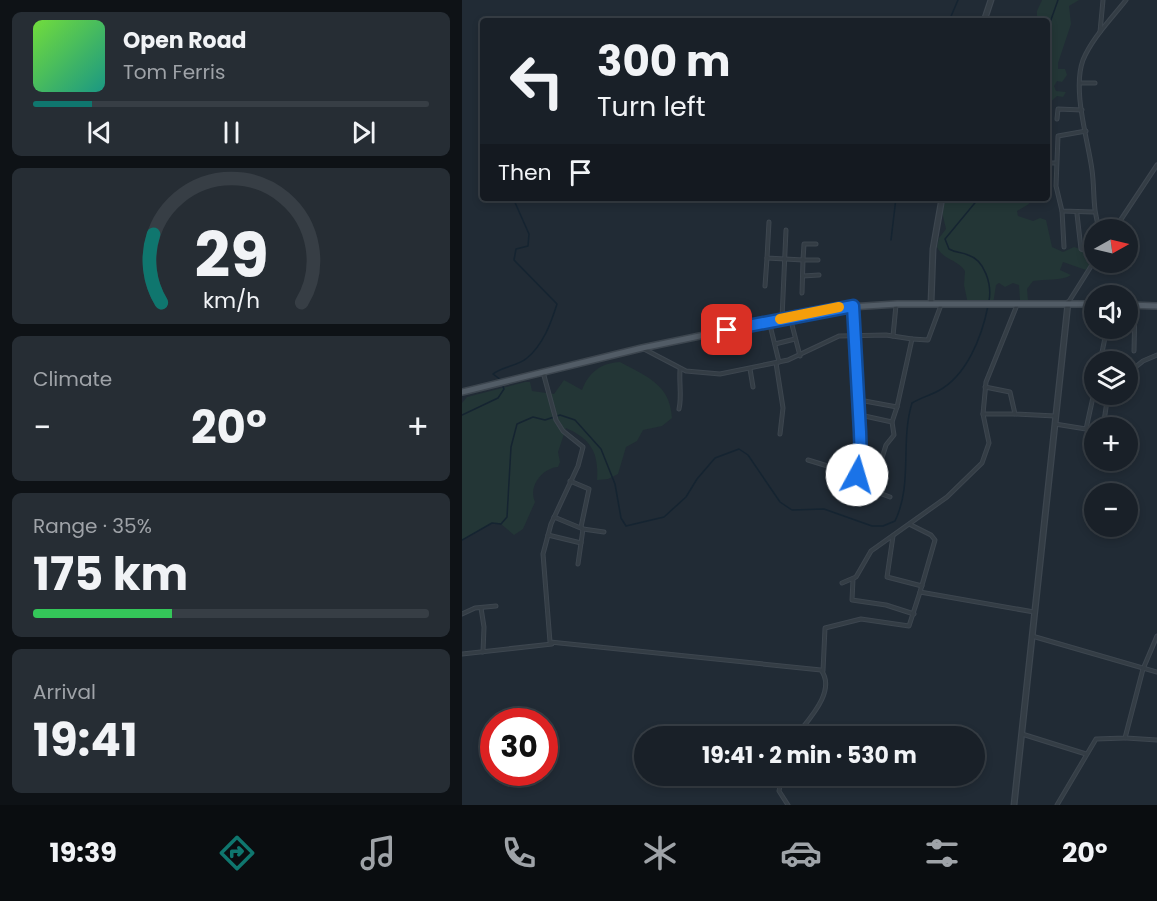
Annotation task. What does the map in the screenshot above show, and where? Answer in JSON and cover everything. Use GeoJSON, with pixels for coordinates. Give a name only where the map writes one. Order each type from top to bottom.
{"type":"FeatureCollection","features":[{"type":"Feature","properties":{"kind":"main road"},"geometry":{"type":"LineString","coordinates":[[462,392],[642,348],[782,318],[853,306],[931,303],[1084,304]]}},
{"type":"Feature","properties":{"kind":"main road"},"geometry":{"type":"LineString","coordinates":[[1138,305],[1157,306]]}},
{"type":"Feature","properties":{"kind":"street"},"geometry":{"type":"LineString","coordinates":[[985,18],[991,0]]}},
{"type":"Feature","properties":{"kind":"street"},"geometry":{"type":"LineString","coordinates":[[1100,33],[1103,0]]}},
{"type":"Feature","properties":{"kind":"street"},"geometry":{"type":"LineString","coordinates":[[1096,219],[1094,212],[1093,173],[1082,110],[1081,83],[1084,57],[1126,0]]}},
{"type":"Feature","properties":{"kind":"street"},"geometry":{"type":"LineString","coordinates":[[1081,83],[1095,83]]}},
{"type":"Feature","properties":{"kind":"street"},"geometry":{"type":"LineString","coordinates":[[1057,119],[1058,109],[1082,110]]}},
{"type":"Feature","properties":{"kind":"street"},"geometry":{"type":"LineString","coordinates":[[1064,247],[1062,211],[1057,196],[1055,164],[1058,136],[1086,131]]}},
{"type":"Feature","properties":{"kind":"street"},"geometry":{"type":"LineString","coordinates":[[1050,163],[1055,164]]}},
{"type":"Feature","properties":{"kind":"street"},"geometry":{"type":"LineString","coordinates":[[1121,219],[1157,165]]}},
{"type":"Feature","properties":{"kind":"street"},"geometry":{"type":"LineString","coordinates":[[931,303],[933,249],[941,201]]}},
{"type":"Feature","properties":{"kind":"street"},"geometry":{"type":"LineString","coordinates":[[1062,211],[1077,214],[1094,212]]}},
{"type":"Feature","properties":{"kind":"street"},"geometry":{"type":"LineString","coordinates":[[1077,214],[1080,249],[1084,250]]}},
{"type":"Feature","properties":{"kind":"street"},"geometry":{"type":"LineString","coordinates":[[765,286],[770,222]]}},
{"type":"Feature","properties":{"kind":"street"},"geometry":{"type":"LineString","coordinates":[[782,318],[786,230]]}},
{"type":"Feature","properties":{"kind":"street"},"geometry":{"type":"LineString","coordinates":[[802,293],[804,244],[816,244]]}},
{"type":"Feature","properties":{"kind":"street"},"geometry":{"type":"LineString","coordinates":[[767,258],[818,260]]}},
{"type":"Feature","properties":{"kind":"street"},"geometry":{"type":"LineString","coordinates":[[1014,805],[1068,303],[1087,273]]}},
{"type":"Feature","properties":{"kind":"street"},"geometry":{"type":"LineString","coordinates":[[803,276],[819,275]]}},
{"type":"Feature","properties":{"kind":"street"},"geometry":{"type":"LineString","coordinates":[[642,348],[680,370],[720,374],[800,356],[830,340],[856,334],[928,340],[941,303]]}},
{"type":"Feature","properties":{"kind":"street"},"geometry":{"type":"LineString","coordinates":[[893,336],[897,304]]}},
{"type":"Feature","properties":{"kind":"street"},"geometry":{"type":"LineString","coordinates":[[914,614],[886,605],[853,600],[853,579],[871,551],[911,525],[947,497],[982,463],[989,443],[983,414],[985,387],[1018,304]]}},
{"type":"Feature","properties":{"kind":"street"},"geometry":{"type":"LineString","coordinates":[[851,493],[861,464],[853,306]]}},
{"type":"Feature","properties":{"kind":"street"},"geometry":{"type":"LineString","coordinates":[[790,317],[800,356]]}},
{"type":"Feature","properties":{"kind":"street"},"geometry":{"type":"LineString","coordinates":[[769,321],[778,362],[783,408],[780,434]]}},
{"type":"Feature","properties":{"kind":"street"},"geometry":{"type":"LineString","coordinates":[[775,344],[795,339]]}},
{"type":"Feature","properties":{"kind":"street"},"geometry":{"type":"LineString","coordinates":[[872,490],[885,445],[894,435],[892,422],[912,339]]}},
{"type":"Feature","properties":{"kind":"street"},"geometry":{"type":"LineString","coordinates":[[1134,339],[1134,351]]}},
{"type":"Feature","properties":{"kind":"street"},"geometry":{"type":"LineString","coordinates":[[1138,365],[1157,355]]}},
{"type":"Feature","properties":{"kind":"street"},"geometry":{"type":"LineString","coordinates":[[750,369],[753,387]]}},
{"type":"Feature","properties":{"kind":"street"},"geometry":{"type":"LineString","coordinates":[[679,409],[682,399],[678,390],[680,370]]}},
{"type":"Feature","properties":{"kind":"street"},"geometry":{"type":"LineString","coordinates":[[543,372],[556,420],[563,431],[583,447],[554,517],[548,535],[543,566],[552,644]]}},
{"type":"Feature","properties":{"kind":"street"},"geometry":{"type":"LineString","coordinates":[[985,387],[1010,392],[1015,414]]}},
{"type":"Feature","properties":{"kind":"street"},"geometry":{"type":"LineString","coordinates":[[859,400],[897,407]]}},
{"type":"Feature","properties":{"kind":"street"},"geometry":{"type":"LineString","coordinates":[[983,414],[1055,416]]}},
{"type":"Feature","properties":{"kind":"street"},"geometry":{"type":"LineString","coordinates":[[860,415],[892,422]]}},
{"type":"Feature","properties":{"kind":"street"},"geometry":{"type":"LineString","coordinates":[[1054,424],[1084,429]]}},
{"type":"Feature","properties":{"kind":"street"},"geometry":{"type":"LineString","coordinates":[[808,460],[857,475]]}},
{"type":"Feature","properties":{"kind":"street"},"geometry":{"type":"LineString","coordinates":[[861,464],[879,469]]}},
{"type":"Feature","properties":{"kind":"street"},"geometry":{"type":"LineString","coordinates":[[570,481],[589,489],[578,564]]}},
{"type":"Feature","properties":{"kind":"street"},"geometry":{"type":"LineString","coordinates":[[855,484],[890,497]]}},
{"type":"Feature","properties":{"kind":"street"},"geometry":{"type":"LineString","coordinates":[[554,517],[582,528],[604,532]]}},
{"type":"Feature","properties":{"kind":"street"},"geometry":{"type":"LineString","coordinates":[[803,726],[824,694],[826,684],[823,671],[823,633],[828,627],[861,619],[908,626],[911,624],[935,540],[931,535],[911,525]]}},
{"type":"Feature","properties":{"kind":"street"},"geometry":{"type":"LineString","coordinates":[[548,535],[581,543]]}},
{"type":"Feature","properties":{"kind":"street"},"geometry":{"type":"LineString","coordinates":[[894,536],[887,577],[922,586]]}},
{"type":"Feature","properties":{"kind":"street"},"geometry":{"type":"LineString","coordinates":[[842,583],[853,579]]}},
{"type":"Feature","properties":{"kind":"street"},"geometry":{"type":"LineString","coordinates":[[920,592],[1034,612]]}},
{"type":"Feature","properties":{"kind":"street"},"geometry":{"type":"LineString","coordinates":[[462,614],[496,606]]}},
{"type":"Feature","properties":{"kind":"street"},"geometry":{"type":"LineString","coordinates":[[480,608],[484,627],[483,652]]}},
{"type":"Feature","properties":{"kind":"street"},"geometry":{"type":"LineString","coordinates":[[1032,636],[1157,672]]}},
{"type":"Feature","properties":{"kind":"street"},"geometry":{"type":"LineString","coordinates":[[1125,738],[1143,669],[1157,636]]}},
{"type":"Feature","properties":{"kind":"street"},"geometry":{"type":"LineString","coordinates":[[462,654],[552,644],[755,662],[823,671]]}},
{"type":"Feature","properties":{"kind":"street"},"geometry":{"type":"LineString","coordinates":[[1022,734],[1086,754]]}},
{"type":"Feature","properties":{"kind":"street"},"geometry":{"type":"LineString","coordinates":[[1057,805],[1097,738],[1157,740]]}},
{"type":"Feature","properties":{"kind":"street"},"geometry":{"type":"LineString","coordinates":[[780,786],[779,790],[788,805]]}},
{"type":"Feature","properties":{"kind":"shaded area"},"geometry":{"type":"Polygon","coordinates":[[[1042,0],[1079,0],[1069,6],[1071,24],[1058,63],[1058,69],[1065,69],[1067,75],[1062,82],[1057,81],[1054,86],[1056,91],[1066,92],[1063,97],[1057,96],[1050,102],[1050,18],[1037,18],[1037,11],[1042,0]]]}},
{"type":"Feature","properties":{"kind":"shaded area"},"geometry":{"type":"Polygon","coordinates":[[[945,201],[1028,201],[1029,204],[1017,211],[1018,216],[1033,221],[1040,218],[1046,220],[1052,247],[1063,252],[1074,247],[1084,250],[1084,269],[1063,262],[1060,270],[1071,275],[1058,279],[1033,281],[1027,289],[1028,300],[1020,300],[1019,285],[1013,283],[1005,287],[999,283],[996,285],[993,304],[968,304],[964,285],[965,271],[943,255],[937,247],[939,238],[946,229],[942,212],[945,201]]]}},
{"type":"Feature","properties":{"kind":"shaded area"},"geometry":{"type":"Polygon","coordinates":[[[620,362],[648,377],[662,389],[667,397],[672,418],[662,426],[643,430],[637,441],[626,447],[618,474],[608,479],[597,480],[597,462],[592,448],[582,437],[566,428],[558,452],[560,462],[558,467],[547,471],[538,479],[533,490],[535,502],[523,529],[514,535],[501,524],[492,523],[462,540],[462,403],[467,397],[525,382],[530,382],[532,391],[554,394],[564,380],[582,390],[588,378],[596,370],[607,364],[620,362]]]}},
{"type":"Feature","properties":{"kind":"waterway"},"geometry":{"type":"LineString","coordinates":[[950,18],[958,0]]}},
{"type":"Feature","properties":{"kind":"waterway"},"geometry":{"type":"LineString","coordinates":[[1050,23],[1058,0]]}},
{"type":"Feature","properties":{"kind":"waterway"},"geometry":{"type":"LineString","coordinates":[[501,380],[493,374],[523,361],[538,347],[557,304],[514,260],[516,249],[528,246],[529,234],[514,201]]}},
{"type":"Feature","properties":{"kind":"waterway"},"geometry":{"type":"LineString","coordinates":[[891,240],[896,201]]}},
{"type":"Feature","properties":{"kind":"waterway"},"geometry":{"type":"LineString","coordinates":[[977,201],[945,239],[949,249],[979,262],[988,281],[989,301]]}},
{"type":"Feature","properties":{"kind":"waterway"},"geometry":{"type":"LineString","coordinates":[[462,540],[492,523],[501,524],[507,517],[511,447],[517,424],[533,417],[545,420],[560,415],[575,420],[601,449],[615,484],[621,518],[626,526],[664,517],[686,497],[697,479],[715,458],[739,449],[748,455],[780,502],[792,510],[824,509],[872,526],[883,526],[895,521],[904,492],[907,433],[912,403],[938,391],[957,376],[972,354],[982,330],[988,306]]}},
{"type":"Feature","properties":{"kind":"waterway"},"geometry":{"type":"LineString","coordinates":[[462,415],[498,398],[504,389],[502,384]]}},
{"type":"Feature","properties":{"kind":"slow traffic"},"geometry":{"type":"LineString","coordinates":[[780,319],[839,307]]}},
{"type":"Feature","properties":{"kind":"route"},"geometry":{"type":"LineString","coordinates":[[727,330],[853,306],[861,464],[857,475]]}}]}
